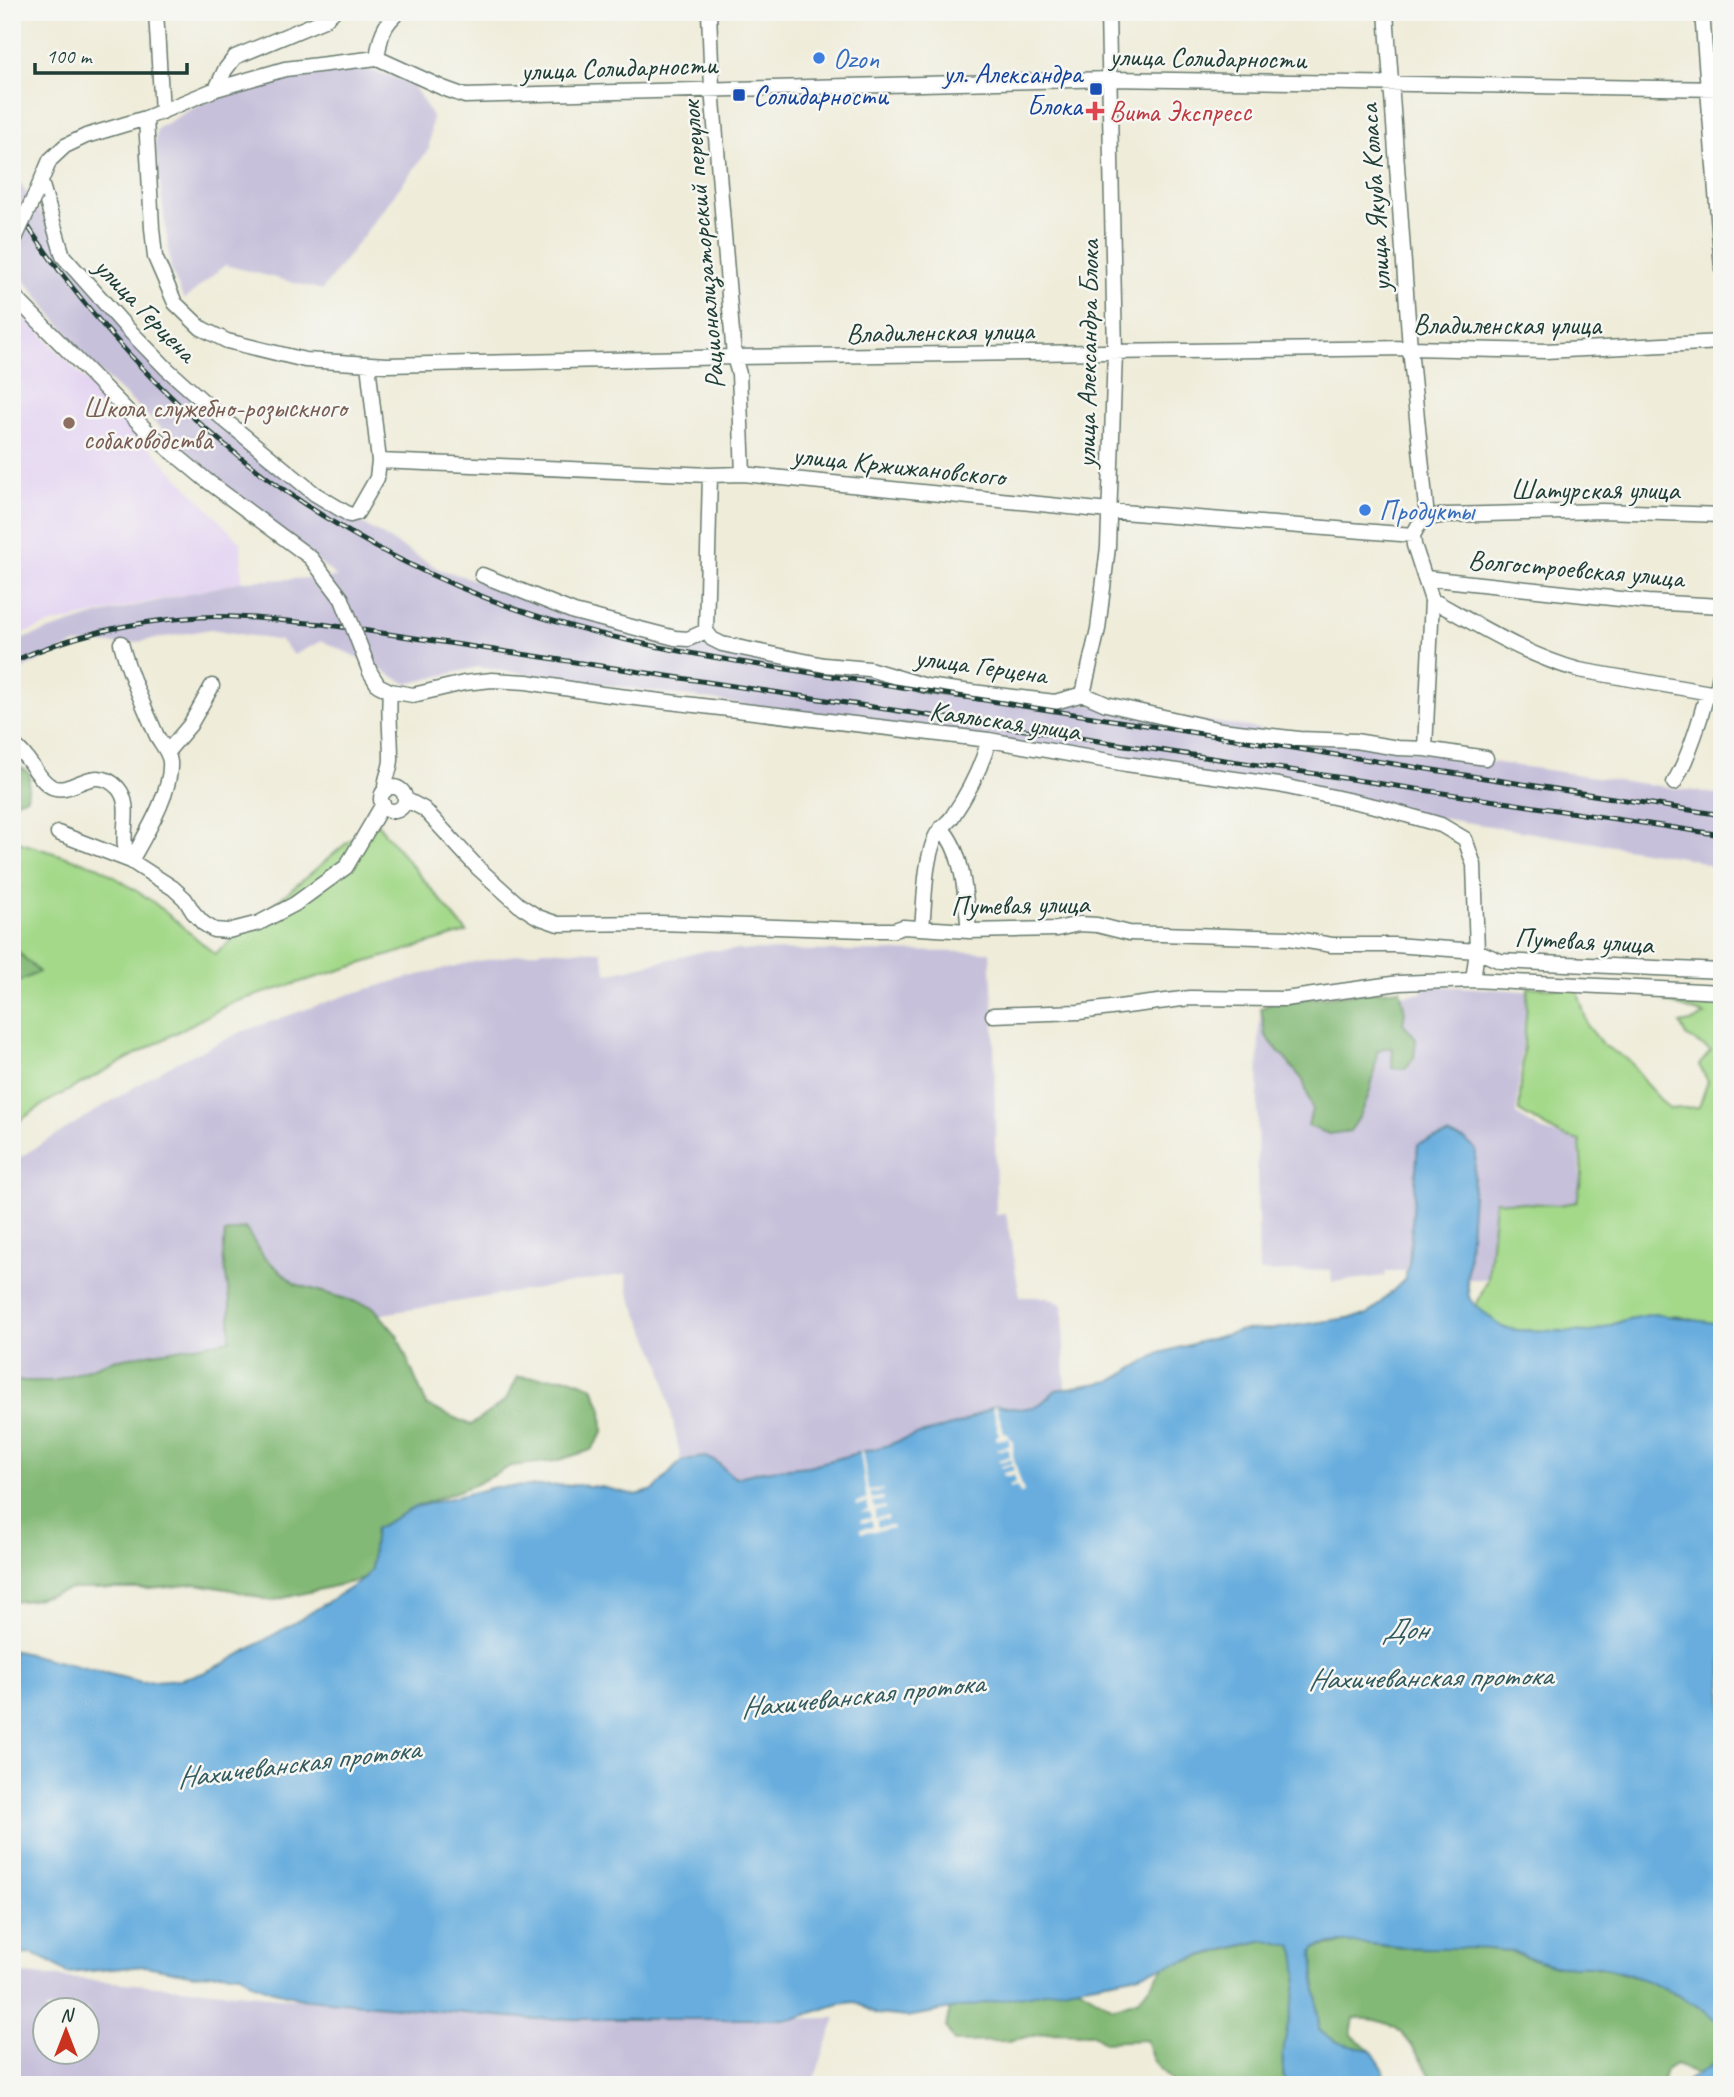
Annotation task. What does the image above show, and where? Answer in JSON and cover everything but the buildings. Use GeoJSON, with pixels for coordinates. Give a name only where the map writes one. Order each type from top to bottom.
{"type":"FeatureCollection","features":[{"type":"Feature","properties":{"kind":"street"},"geometry":{"type":"LineString","coordinates":[[156,12],[162,111]]}},
{"type":"Feature","properties":{"kind":"street"},"geometry":{"type":"LineString","coordinates":[[216,89],[235,57],[324,20],[332,12]]}},
{"type":"Feature","properties":{"kind":"street"},"geometry":{"type":"LineString","coordinates":[[12,245],[50,160],[65,146],[86,136],[146,118],[216,89],[285,69],[377,58],[387,21],[399,12]]}},
{"type":"Feature","properties":{"kind":"street","name":"Рационализаторский переулок"},"geometry":{"type":"LineString","coordinates":[[709,12],[712,88],[734,357],[739,374],[743,474]]}},
{"type":"Feature","properties":{"kind":"street","name":"улица Александра Блока"},"geometry":{"type":"LineString","coordinates":[[1083,694],[1098,629],[1108,547],[1115,353],[1108,12]]}},
{"type":"Feature","properties":{"kind":"street","name":"улица Якуба Коласа"},"geometry":{"type":"LineString","coordinates":[[1386,12],[1410,348],[1427,518]]}},
{"type":"Feature","properties":{"kind":"street"},"geometry":{"type":"LineString","coordinates":[[1702,12],[1715,89],[1722,269]]}},
{"type":"Feature","properties":{"kind":"street","name":"улица Солидарности"},"geometry":{"type":"LineString","coordinates":[[377,58],[465,96],[1111,79],[1715,89]]}},
{"type":"Feature","properties":{"kind":"street","name":"Владиленская улица"},"geometry":{"type":"LineString","coordinates":[[146,118],[155,257],[174,303],[201,328],[227,341],[305,360],[368,364],[1410,348],[1545,351],[1722,342]]}},
{"type":"Feature","properties":{"kind":"street","name":"улица Герцена"},"geometry":{"type":"LineString","coordinates":[[38,188],[63,256],[126,327],[220,417],[315,494],[349,515],[357,513],[377,478],[379,461]]}},
{"type":"Feature","properties":{"kind":"street"},"geometry":{"type":"LineString","coordinates":[[12,294],[147,431],[206,480],[311,558],[342,599],[370,672],[379,685],[390,691],[388,713],[391,763],[386,775],[393,796],[346,867],[295,904],[259,923],[228,931],[214,930],[192,912],[185,898],[173,888],[131,862],[58,833]]}},
{"type":"Feature","properties":{"kind":"street"},"geometry":{"type":"LineString","coordinates":[[368,364],[379,461]]}},
{"type":"Feature","properties":{"kind":"street","name":"улица Кржижановского"},"geometry":{"type":"LineString","coordinates":[[379,461],[710,475],[743,474],[1109,512],[1413,535]]}},
{"type":"Feature","properties":{"kind":"street"},"geometry":{"type":"LineString","coordinates":[[482,575],[574,612],[688,639],[706,631],[710,475]]}},
{"type":"Feature","properties":{"kind":"street","name":"Шатурская улица"},"geometry":{"type":"LineString","coordinates":[[1427,518],[1577,511],[1722,515]]}},
{"type":"Feature","properties":{"kind":"street"},"geometry":{"type":"LineString","coordinates":[[1425,749],[1432,600],[1413,535],[1427,518]]}},
{"type":"Feature","properties":{"kind":"street","name":"Волгостроевская улица"},"geometry":{"type":"LineString","coordinates":[[1426,578],[1648,602],[1722,606]]}},
{"type":"Feature","properties":{"kind":"street"},"geometry":{"type":"LineString","coordinates":[[1432,600],[1536,656],[1558,664],[1715,694]]}},
{"type":"Feature","properties":{"kind":"street","name":"улица Герцена"},"geometry":{"type":"LineString","coordinates":[[706,631],[712,639],[722,644],[824,665],[869,669],[926,686],[1055,702],[1083,694],[1106,704],[1221,730],[1299,739],[1355,741],[1486,758]]}},
{"type":"Feature","properties":{"kind":"street"},"geometry":{"type":"LineString","coordinates":[[121,643],[144,708],[170,763],[156,816],[131,862]]}},
{"type":"Feature","properties":{"kind":"street"},"geometry":{"type":"LineString","coordinates":[[1674,783],[1715,694],[1722,665]]}},
{"type":"Feature","properties":{"kind":"street","name":"Каяльская улица"},"geometry":{"type":"LineString","coordinates":[[390,691],[413,695],[464,683],[492,680],[527,682],[685,705],[989,740],[1126,764],[1279,785],[1379,807],[1441,825],[1465,839],[1474,865],[1477,951],[1473,979]]}},
{"type":"Feature","properties":{"kind":"street"},"geometry":{"type":"LineString","coordinates":[[167,752],[190,725],[212,686]]}},
{"type":"Feature","properties":{"kind":"street"},"geometry":{"type":"LineString","coordinates":[[922,928],[930,856],[936,835],[950,820],[969,790],[981,767],[989,740]]}},
{"type":"Feature","properties":{"kind":"street"},"geometry":{"type":"LineString","coordinates":[[12,744],[22,750],[48,785],[57,789],[92,777],[114,785],[121,793],[124,803],[125,847],[131,862]]}},
{"type":"Feature","properties":{"kind":"street","name":"Путевая улица"},"geometry":{"type":"LineString","coordinates":[[393,796],[424,808],[478,868],[519,905],[538,917],[558,924],[660,923],[969,931],[1057,929],[1079,924],[1097,925],[1129,933],[1289,938],[1332,945],[1394,945],[1477,951],[1500,961],[1722,971]]}},
{"type":"Feature","properties":{"kind":"street"},"geometry":{"type":"LineString","coordinates":[[941,828],[952,839],[963,883],[969,931]]}},
{"type":"Feature","properties":{"kind":"street","name":"Путевая улица"},"geometry":{"type":"LineString","coordinates":[[993,1015],[1079,1012],[1190,998],[1285,999],[1399,983],[1473,979],[1722,992]]}},
{"type":"Feature","properties":{"kind":"shaded area"},"geometry":{"type":"Polygon","coordinates":[[[359,67],[411,82],[432,116],[429,149],[322,290],[225,265],[184,300],[171,270],[155,145],[157,129],[196,106],[252,87],[359,67]]]}},
{"type":"Feature","properties":{"kind":"shaded area"},"geometry":{"type":"Polygon","coordinates":[[[12,169],[30,199],[128,327],[243,437],[360,522],[439,569],[633,629],[745,650],[919,680],[1722,795],[1722,871],[1693,859],[701,698],[478,667],[407,684],[322,641],[294,655],[281,641],[211,629],[125,644],[75,644],[12,674],[12,642],[97,615],[243,581],[337,577],[210,473],[92,365],[12,264],[12,169]]]}},
{"type":"Feature","properties":{"kind":"shaded area","name":"Школа служебно-розыскного собаководства"},"geometry":{"type":"Polygon","coordinates":[[[12,303],[241,543],[242,581],[51,624],[12,640],[12,303]]]}},
{"type":"Feature","properties":{"kind":"shaded area"},"geometry":{"type":"Polygon","coordinates":[[[544,950],[601,951],[607,974],[709,950],[990,952],[994,1020],[996,1215],[1006,1214],[1020,1297],[1047,1297],[1063,1305],[1065,1387],[1056,1390],[1039,1406],[1020,1409],[996,1405],[958,1424],[885,1446],[808,1466],[762,1471],[735,1478],[705,1457],[681,1461],[661,1364],[630,1296],[626,1274],[249,1336],[248,1348],[12,1388],[12,1162],[167,1067],[241,1032],[347,995],[403,979],[468,963],[544,950]]]}},
{"type":"Feature","properties":{"kind":"shaded area"},"geometry":{"type":"Polygon","coordinates":[[[1423,985],[1527,991],[1516,1115],[1541,1130],[1579,1142],[1584,1316],[1499,1300],[1488,1279],[1410,1280],[1407,1271],[1385,1271],[1386,1276],[1332,1282],[1331,1270],[1259,1272],[1257,1172],[1261,1008],[1422,993],[1423,985]]]}},
{"type":"Feature","properties":{"kind":"shaded area"},"geometry":{"type":"Polygon","coordinates":[[[12,1973],[514,2018],[836,2018],[812,2085],[12,2085],[12,1973]]]}},
{"type":"Feature","properties":{"kind":"green space"},"geometry":{"type":"Polygon","coordinates":[[[12,761],[30,774],[27,797],[12,803],[12,761]]]}},
{"type":"Feature","properties":{"kind":"green space"},"geometry":{"type":"Polygon","coordinates":[[[374,820],[467,932],[231,1003],[47,1102],[12,1126],[12,840],[99,867],[152,901],[215,954],[374,820]]]}},
{"type":"Feature","properties":{"kind":"green space"},"geometry":{"type":"Polygon","coordinates":[[[12,946],[39,972],[12,985],[12,946]]]}},
{"type":"Feature","properties":{"kind":"green space"},"geometry":{"type":"Polygon","coordinates":[[[1528,987],[1577,989],[1588,1026],[1603,1045],[1630,1061],[1645,1083],[1669,1109],[1699,1107],[1708,1081],[1699,1065],[1711,1051],[1686,1036],[1680,1024],[1695,1021],[1705,1015],[1666,1002],[1672,997],[1722,999],[1722,1324],[1677,1316],[1628,1319],[1591,1332],[1517,1330],[1502,1328],[1476,1306],[1488,1279],[1495,1201],[1558,1205],[1577,1202],[1582,1174],[1580,1141],[1562,1136],[1519,1111],[1528,987]]]}},
{"type":"Feature","properties":{"kind":"green space"},"geometry":{"type":"Polygon","coordinates":[[[1400,989],[1405,1012],[1403,1023],[1416,1038],[1414,1058],[1405,1069],[1392,1068],[1393,1048],[1377,1051],[1369,1093],[1350,1131],[1329,1134],[1308,1126],[1312,1109],[1303,1080],[1265,1035],[1261,1008],[1274,1002],[1400,989]]]}},
{"type":"Feature","properties":{"kind":"green space"},"geometry":{"type":"Polygon","coordinates":[[[245,1228],[264,1257],[295,1284],[373,1307],[397,1335],[427,1406],[471,1425],[505,1401],[518,1377],[570,1378],[593,1387],[602,1409],[603,1433],[591,1450],[556,1461],[511,1466],[474,1485],[415,1507],[375,1529],[371,1569],[364,1579],[271,1601],[232,1590],[196,1584],[151,1589],[73,1589],[12,1602],[12,1381],[54,1381],[113,1360],[230,1340],[230,1301],[223,1257],[225,1233],[245,1228]]]}},
{"type":"Feature","properties":{"kind":"green space"},"geometry":{"type":"Polygon","coordinates":[[[1265,1940],[1292,1946],[1296,1954],[1298,1970],[1283,2076],[1286,2085],[1174,2085],[1153,2060],[1146,2040],[1104,2042],[1091,2034],[1047,2033],[1008,2041],[954,2042],[946,2027],[950,2009],[1077,1986],[1113,2008],[1139,1999],[1165,1966],[1265,1940]]]}},
{"type":"Feature","properties":{"kind":"green space"},"geometry":{"type":"Polygon","coordinates":[[[1351,1942],[1402,1948],[1478,1948],[1507,1951],[1555,1966],[1592,1966],[1648,1981],[1712,2015],[1722,2026],[1720,2055],[1699,2075],[1676,2064],[1666,2070],[1661,2085],[1435,2085],[1408,2040],[1388,2024],[1354,2018],[1351,2035],[1371,2050],[1337,2042],[1319,2030],[1313,1952],[1315,1948],[1351,1942]]]}},
{"type":"Feature","properties":{"kind":"water","name":"Дон"},"geometry":{"type":"Polygon","coordinates":[[[1448,1135],[1465,1140],[1476,1150],[1467,1280],[1469,1297],[1502,1327],[1517,1330],[1591,1332],[1628,1319],[1654,1314],[1722,1324],[1722,2026],[1696,2006],[1661,1987],[1607,1969],[1559,1966],[1514,1952],[1494,1949],[1336,1943],[1315,1948],[1313,1953],[1319,2030],[1337,2042],[1371,2050],[1384,2070],[1380,2085],[1286,2085],[1284,2050],[1297,1977],[1296,1961],[1292,1946],[1265,1940],[1129,1977],[907,2017],[877,2014],[855,2002],[839,2004],[793,2019],[533,2019],[306,1999],[270,1990],[252,1983],[241,1974],[222,1972],[194,1975],[145,1966],[67,1973],[32,1954],[12,1955],[12,1650],[142,1682],[180,1679],[203,1673],[227,1662],[364,1579],[371,1569],[375,1529],[415,1507],[495,1487],[576,1485],[601,1487],[636,1495],[654,1490],[681,1461],[705,1457],[714,1460],[735,1478],[762,1471],[808,1466],[959,1424],[996,1405],[1020,1409],[1038,1406],[1056,1390],[1111,1381],[1160,1353],[1242,1330],[1273,1329],[1368,1315],[1405,1279],[1409,1263],[1418,1144],[1448,1135]]]}},
{"type":"Feature","properties":{"kind":"water"},"geometry":{"type":"Polygon","coordinates":[[[1722,2054],[1722,2085],[1684,2085],[1714,2064],[1722,2054]]]}},
{"type":"Feature","properties":{"kind":"pier"},"geometry":{"type":"Polygon","coordinates":[[[996,1405],[1004,1433],[1008,1434],[1013,1443],[1013,1456],[1024,1492],[1020,1493],[1017,1486],[1009,1488],[1009,1485],[1016,1482],[1014,1475],[1004,1477],[1003,1473],[1014,1470],[1012,1465],[1001,1466],[1012,1463],[1011,1459],[998,1460],[1010,1456],[1008,1449],[997,1449],[1010,1445],[1008,1438],[996,1440],[999,1434],[993,1406],[996,1405]]]}},
{"type":"Feature","properties":{"kind":"pier"},"geometry":{"type":"Polygon","coordinates":[[[860,1452],[863,1452],[868,1490],[882,1489],[870,1493],[872,1499],[883,1497],[884,1500],[873,1502],[874,1508],[885,1507],[875,1511],[875,1518],[888,1516],[888,1519],[877,1520],[877,1527],[892,1525],[893,1528],[861,1533],[860,1529],[873,1527],[872,1521],[861,1523],[860,1520],[871,1518],[870,1512],[859,1513],[868,1510],[868,1503],[857,1505],[856,1502],[867,1500],[860,1452]]]}},
{"type":"Feature","properties":{"kind":"railway"},"geometry":{"type":"LineString","coordinates":[[12,202],[59,271],[112,335],[168,394],[230,449],[295,498],[365,541],[438,578],[516,609],[601,634],[718,658],[1722,815]]}},
{"type":"Feature","properties":{"kind":"railway"},"geometry":{"type":"LineString","coordinates":[[12,662],[80,637],[175,619],[230,617],[322,624],[1722,835]]}},
{"type":"Feature","properties":{"kind":"place","name":"Ozon"},"geometry":{"type":"Point","coordinates":[819,58]}},
{"type":"Feature","properties":{"kind":"place","name":"ул. Александра Блока"},"geometry":{"type":"Point","coordinates":[1096,89]}},
{"type":"Feature","properties":{"kind":"place","name":"Солидарности"},"geometry":{"type":"Point","coordinates":[739,95]}},
{"type":"Feature","properties":{"kind":"place","name":"Вита Экспресс"},"geometry":{"type":"Point","coordinates":[1095,111]}},
{"type":"Feature","properties":{"kind":"place","name":"Школа служебно-розыскного собаководства"},"geometry":{"type":"Point","coordinates":[69,423]}},
{"type":"Feature","properties":{"kind":"place","name":"Продукты"},"geometry":{"type":"Point","coordinates":[1365,510]}},
{"type":"Feature","properties":{"kind":"water label","name":"Нахичеванская протока"},"geometry":{"type":"Point","coordinates":[1430,1677]}},
{"type":"Feature","properties":{"kind":"water label","name":"Нахичеванская протока"},"geometry":{"type":"Point","coordinates":[862,1695]}},
{"type":"Feature","properties":{"kind":"water label","name":"Нахичеванская протока"},"geometry":{"type":"Point","coordinates":[298,1763]}}]}
